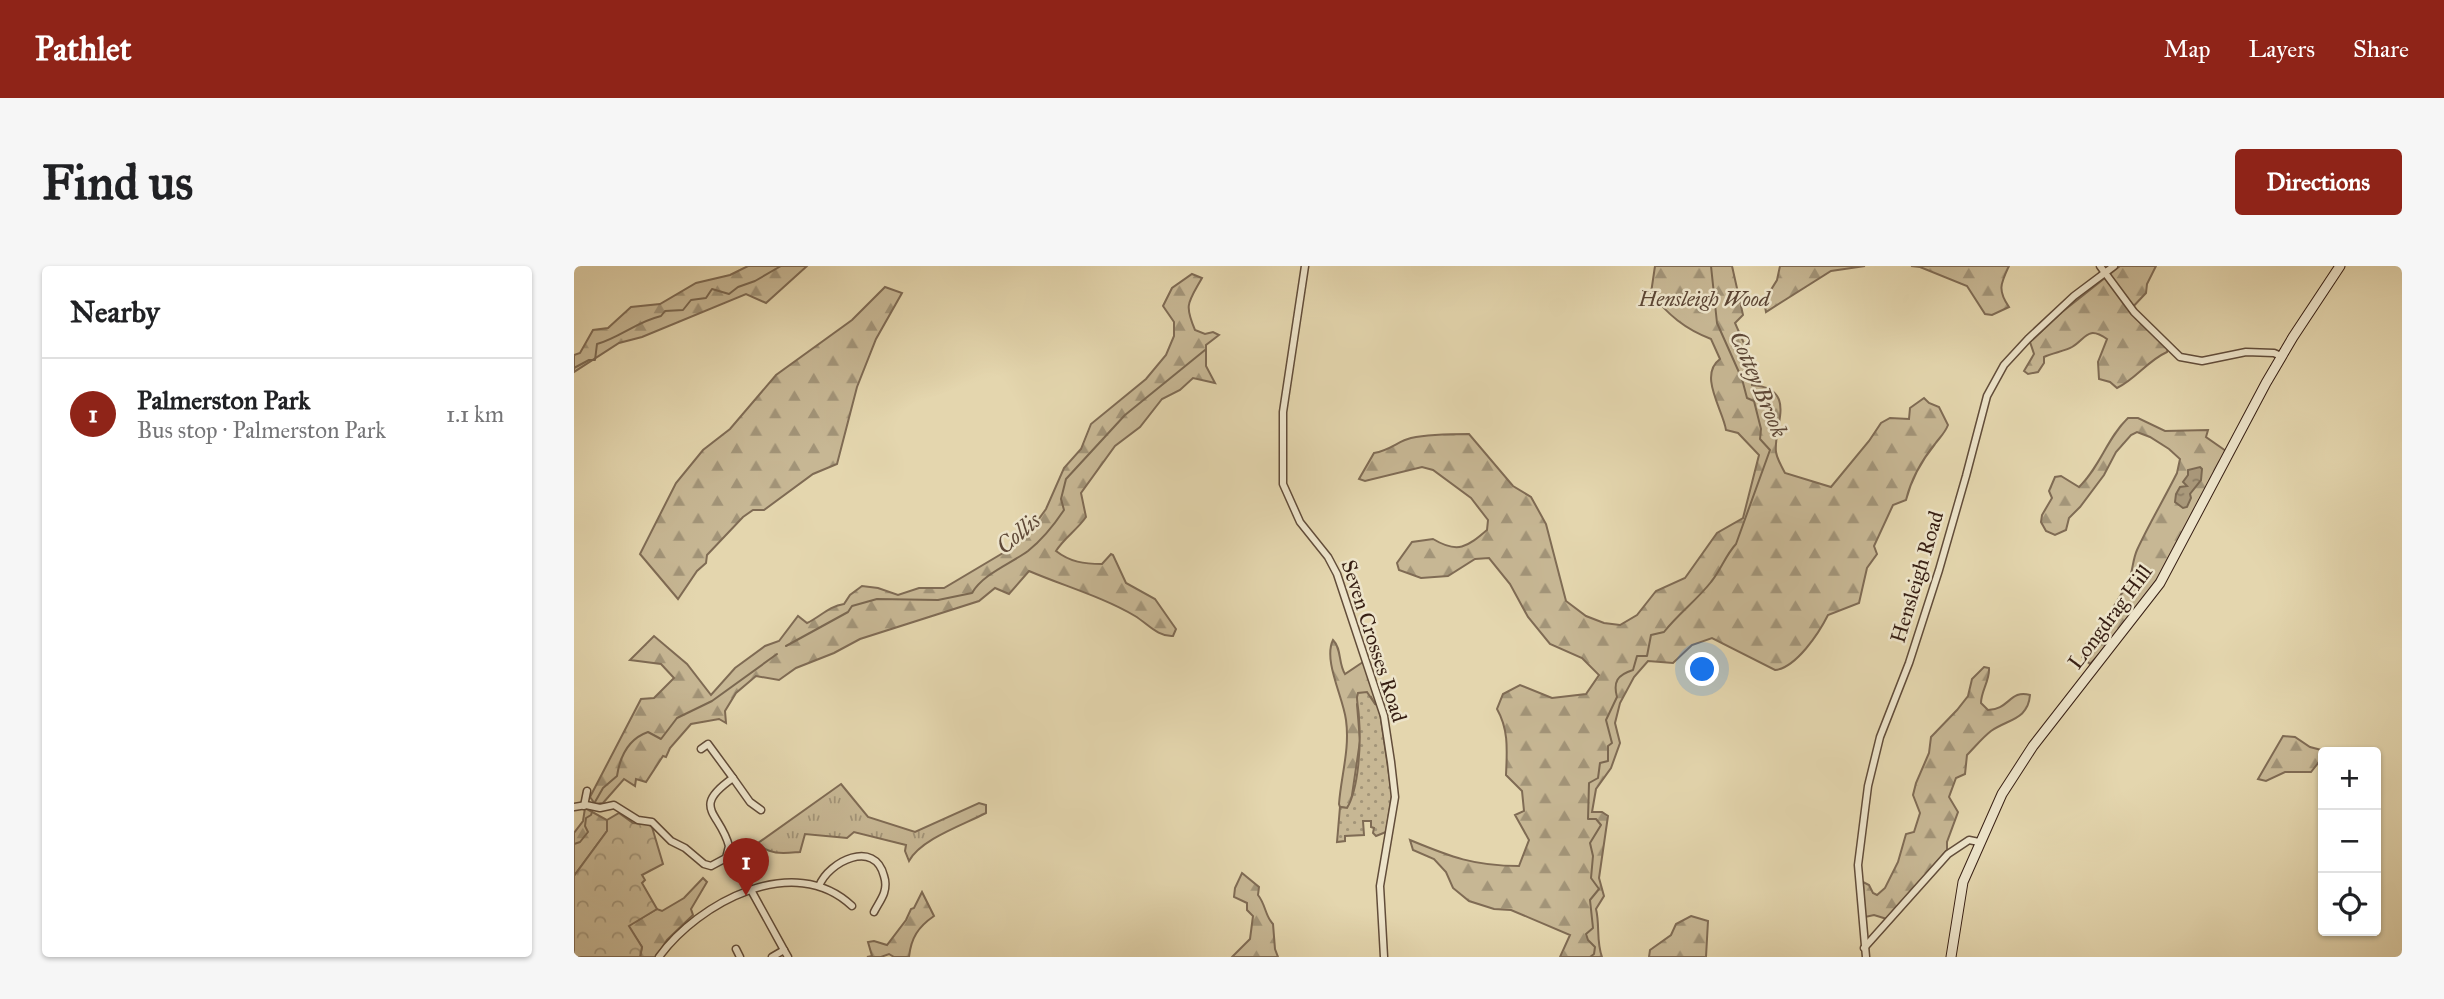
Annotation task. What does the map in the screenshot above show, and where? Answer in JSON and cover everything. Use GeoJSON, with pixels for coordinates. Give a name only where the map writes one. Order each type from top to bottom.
{"type":"FeatureCollection","features":[{"type":"Feature","properties":{"kind":"main road","name":"Longdrag Hill"},"geometry":{"type":"LineString","coordinates":[[1951,957],[1960,892],[1979,842],[2003,792],[2033,746],[2160,583],[2281,356],[2340,266]]}},
{"type":"Feature","properties":{"kind":"street","name":"Seven Crosses Road"},"geometry":{"type":"LineString","coordinates":[[1305,266],[1283,412],[1283,484],[1300,522],[1328,557],[1337,574],[1384,716],[1395,797],[1380,886],[1384,957]]}},
{"type":"Feature","properties":{"kind":"street"},"geometry":{"type":"LineString","coordinates":[[2100,266],[2134,312],[2180,357],[2202,361],[2246,352],[2274,353],[2281,356]]}},
{"type":"Feature","properties":{"kind":"street","name":"Hensleigh Road"},"geometry":{"type":"LineString","coordinates":[[1866,957],[1857,865],[1868,786],[1881,737],[1909,663],[1939,570],[1987,396],[2004,365],[2028,339],[2074,296],[2114,266]]}},
{"type":"Feature","properties":{"kind":"street"},"geometry":{"type":"LineString","coordinates":[[701,749],[715,739]]}},
{"type":"Feature","properties":{"kind":"street"},"geometry":{"type":"LineString","coordinates":[[708,744],[750,802],[761,810]]}},
{"type":"Feature","properties":{"kind":"street"},"geometry":{"type":"LineString","coordinates":[[574,807],[600,808],[614,805],[638,820],[652,822],[671,841],[685,848],[704,864],[714,865],[726,858],[729,846],[712,814],[711,801],[715,790],[733,778]]}},
{"type":"Feature","properties":{"kind":"street"},"geometry":{"type":"LineString","coordinates":[[584,806],[587,791]]}},
{"type":"Feature","properties":{"kind":"street"},"geometry":{"type":"LineString","coordinates":[[1864,948],[1948,854],[1969,840],[1979,842]]}},
{"type":"Feature","properties":{"kind":"street"},"geometry":{"type":"LineString","coordinates":[[819,886],[825,874],[839,862],[860,856],[872,858],[882,869],[886,885],[874,912]]}},
{"type":"Feature","properties":{"kind":"street"},"geometry":{"type":"LineString","coordinates":[[659,957],[683,929],[702,913],[751,890],[769,885],[796,883],[819,886],[838,894],[852,906]]}},
{"type":"Feature","properties":{"kind":"street"},"geometry":{"type":"LineString","coordinates":[[751,890],[788,957]]}},
{"type":"Feature","properties":{"kind":"street"},"geometry":{"type":"LineString","coordinates":[[736,949],[740,957]]}},
{"type":"Feature","properties":{"kind":"street"},"geometry":{"type":"LineString","coordinates":[[772,957],[784,950]]}},
{"type":"Feature","properties":{"kind":"green space"},"geometry":{"type":"Polygon","coordinates":[[[748,266],[807,266],[766,303],[746,294],[642,337],[619,343],[574,372],[574,355],[580,353],[593,330],[608,328],[631,307],[660,304],[696,283],[730,275],[748,266]]]}},
{"type":"Feature","properties":{"kind":"green space","name":"Hensleigh Wood"},"geometry":{"type":"Polygon","coordinates":[[[1655,266],[1732,266],[1743,315],[1735,323],[1750,357],[1752,385],[1766,388],[1775,394],[1779,401],[1776,452],[1785,473],[1831,487],[1881,423],[1890,418],[1909,419],[1910,408],[1924,398],[1939,407],[1948,425],[1921,463],[1906,500],[1893,505],[1874,546],[1877,554],[1867,568],[1859,603],[1828,615],[1813,640],[1791,663],[1775,670],[1712,638],[1692,645],[1673,663],[1648,661],[1634,677],[1620,703],[1615,723],[1620,743],[1611,768],[1596,789],[1592,812],[1602,812],[1608,816],[1599,878],[1604,896],[1596,909],[1602,957],[1560,957],[1570,935],[1511,910],[1494,909],[1469,901],[1453,888],[1446,872],[1434,859],[1413,850],[1410,840],[1463,859],[1519,866],[1529,840],[1515,815],[1524,811],[1522,791],[1506,775],[1505,733],[1497,709],[1503,694],[1520,685],[1552,698],[1586,694],[1599,675],[1582,658],[1550,644],[1528,617],[1510,584],[1489,558],[1475,559],[1448,576],[1421,578],[1399,570],[1397,563],[1412,542],[1433,539],[1449,546],[1462,547],[1487,530],[1488,520],[1471,498],[1433,470],[1422,467],[1365,481],[1359,479],[1374,453],[1406,439],[1469,434],[1513,486],[1531,497],[1546,524],[1566,601],[1586,616],[1604,623],[1620,625],[1637,615],[1656,591],[1685,578],[1717,533],[1743,518],[1759,455],[1738,433],[1726,430],[1711,383],[1714,366],[1720,359],[1711,339],[1678,320],[1651,293],[1655,266]]]}},
{"type":"Feature","properties":{"kind":"green space"},"geometry":{"type":"Polygon","coordinates":[[[1780,266],[1865,266],[1831,271],[1766,312],[1764,301],[1777,280],[1780,266]]]}},
{"type":"Feature","properties":{"kind":"green space"},"geometry":{"type":"Polygon","coordinates":[[[1911,266],[2009,266],[2002,286],[2003,296],[2009,307],[1992,315],[1985,314],[1967,286],[1911,266]]]}},
{"type":"Feature","properties":{"kind":"green space"},"geometry":{"type":"Polygon","coordinates":[[[2120,266],[2156,266],[2147,284],[2146,293],[2129,311],[2168,348],[2167,352],[2117,388],[2110,382],[2099,379],[2098,362],[2107,339],[2095,333],[2087,335],[2069,348],[2044,357],[2044,363],[2038,372],[2028,374],[2024,371],[2034,354],[2030,342],[2062,312],[2120,266]]]}},
{"type":"Feature","properties":{"kind":"green space"},"geometry":{"type":"Polygon","coordinates":[[[1192,274],[1202,278],[1189,304],[1189,314],[1195,330],[1219,335],[1206,345],[1206,366],[1215,383],[1193,378],[1180,390],[1162,399],[1140,427],[1115,446],[1081,493],[1086,517],[1056,551],[1072,560],[1089,564],[1102,564],[1113,555],[1126,583],[1155,599],[1176,629],[1173,636],[1158,632],[1110,603],[1029,571],[1009,594],[995,588],[979,601],[860,639],[796,668],[779,680],[756,676],[736,693],[725,711],[726,723],[719,719],[691,724],[670,748],[666,757],[663,756],[646,782],[636,779],[635,786],[624,779],[603,803],[595,804],[590,797],[641,699],[654,698],[674,678],[661,664],[630,660],[654,636],[687,664],[711,695],[735,668],[765,646],[779,641],[798,616],[807,623],[829,609],[844,604],[850,595],[862,586],[898,595],[919,588],[944,588],[1013,547],[1025,527],[1038,520],[1046,509],[1064,468],[1081,449],[1091,424],[1146,379],[1166,355],[1174,336],[1174,322],[1163,306],[1172,288],[1192,274]]]}},
{"type":"Feature","properties":{"kind":"green space"},"geometry":{"type":"Polygon","coordinates":[[[885,287],[902,293],[876,339],[857,387],[837,464],[813,474],[764,510],[753,510],[743,517],[707,555],[706,563],[697,571],[678,599],[640,554],[676,483],[703,450],[730,429],[776,375],[852,320],[885,287]]]}},
{"type":"Feature","properties":{"kind":"green space"},"geometry":{"type":"Polygon","coordinates":[[[2128,418],[2138,418],[2165,431],[2208,430],[2206,437],[2226,451],[2157,580],[2090,664],[2082,657],[2082,649],[2126,586],[2137,550],[2177,473],[2180,459],[2150,437],[2137,432],[2116,452],[2104,475],[2069,518],[2066,530],[2055,535],[2046,531],[2041,522],[2042,515],[2052,498],[2049,491],[2055,477],[2061,476],[2079,487],[2093,471],[2114,434],[2128,418]]]}},
{"type":"Feature","properties":{"kind":"green space"},"geometry":{"type":"Polygon","coordinates":[[[1333,640],[1345,674],[1363,662],[1365,664],[1379,706],[1371,697],[1357,704],[1360,741],[1351,802],[1347,808],[1340,807],[1339,804],[1347,731],[1330,658],[1333,640]]]}},
{"type":"Feature","properties":{"kind":"green space"},"geometry":{"type":"Polygon","coordinates":[[[1984,667],[1989,668],[1989,672],[1981,703],[1988,710],[2001,707],[2013,697],[2023,694],[2030,695],[2028,703],[2021,714],[1991,731],[1967,755],[1965,774],[1956,778],[1949,797],[1958,812],[1947,842],[1947,850],[1887,919],[1874,915],[1865,917],[1863,882],[1877,895],[1885,888],[1898,862],[1906,834],[1914,832],[1920,813],[1913,795],[1929,753],[1931,737],[1968,696],[1972,679],[1984,667]]]}},
{"type":"Feature","properties":{"kind":"green space"},"geometry":{"type":"Polygon","coordinates":[[[1367,692],[1379,706],[1392,795],[1386,832],[1376,836],[1371,821],[1363,821],[1364,835],[1345,836],[1345,841],[1337,842],[1340,807],[1347,808],[1357,777],[1360,740],[1357,697],[1358,693],[1367,692]]]}},
{"type":"Feature","properties":{"kind":"green space"},"geometry":{"type":"Polygon","coordinates":[[[2283,736],[2295,737],[2318,749],[2318,763],[2311,772],[2285,772],[2266,781],[2258,779],[2283,736]]]}},
{"type":"Feature","properties":{"kind":"green space"},"geometry":{"type":"Polygon","coordinates":[[[841,784],[868,817],[915,832],[979,803],[986,805],[986,813],[933,839],[909,861],[906,845],[854,832],[847,838],[805,834],[800,852],[772,852],[758,843],[841,784]]]}},
{"type":"Feature","properties":{"kind":"green space"},"geometry":{"type":"Polygon","coordinates":[[[585,808],[607,820],[607,831],[574,876],[574,833],[583,821],[585,808]]]}},
{"type":"Feature","properties":{"kind":"green space"},"geometry":{"type":"Polygon","coordinates":[[[619,813],[633,823],[648,824],[652,827],[663,864],[642,875],[645,880],[642,883],[657,909],[629,926],[642,947],[640,957],[574,957],[574,876],[607,831],[607,820],[619,813]]]}},
{"type":"Feature","properties":{"kind":"green space"},"geometry":{"type":"Polygon","coordinates":[[[1242,873],[1259,887],[1258,895],[1273,924],[1278,957],[1232,957],[1250,939],[1253,916],[1247,910],[1247,903],[1234,897],[1242,873]]]}},
{"type":"Feature","properties":{"kind":"green space"},"geometry":{"type":"Polygon","coordinates":[[[703,878],[707,882],[691,909],[693,915],[667,940],[656,957],[640,957],[642,947],[628,926],[657,909],[662,911],[684,898],[703,878]]]}},
{"type":"Feature","properties":{"kind":"green space"},"geometry":{"type":"Polygon","coordinates":[[[922,892],[934,916],[916,933],[909,957],[894,957],[889,954],[867,957],[872,956],[868,942],[887,945],[914,908],[922,892]]]}},
{"type":"Feature","properties":{"kind":"green space"},"geometry":{"type":"Polygon","coordinates":[[[1691,916],[1708,921],[1706,957],[1649,957],[1650,950],[1671,935],[1676,924],[1691,916]]]}},
{"type":"Feature","properties":{"kind":"water"},"geometry":{"type":"Polygon","coordinates":[[[2200,467],[2201,480],[2190,494],[2187,507],[2183,508],[2175,502],[2176,494],[2180,487],[2187,486],[2183,482],[2188,470],[2200,467]]]}},
{"type":"Feature","properties":{"kind":"waterway"},"geometry":{"type":"LineString","coordinates":[[574,368],[589,360],[595,360],[597,344],[661,316],[665,311],[683,310],[691,300],[706,298],[712,289],[729,294],[781,266]]}},
{"type":"Feature","properties":{"kind":"waterway","name":"Cottey Brook"},"geometry":{"type":"LineString","coordinates":[[1590,957],[1594,954],[1595,947],[1586,934],[1593,928],[1590,900],[1599,889],[1591,878],[1593,856],[1590,843],[1601,825],[1596,819],[1588,819],[1589,783],[1598,778],[1600,763],[1608,761],[1608,746],[1612,743],[1606,720],[1617,697],[1616,683],[1623,674],[1633,670],[1637,656],[1647,656],[1651,635],[1664,632],[1700,595],[1736,544],[1770,450],[1760,439],[1761,429],[1754,401],[1747,398],[1742,379],[1717,323],[1711,266]]}},
{"type":"Feature","properties":{"kind":"waterway","name":"Collis"},"geometry":{"type":"LineString","coordinates":[[786,646],[848,612],[852,606],[877,599],[938,600],[972,593],[983,580],[1039,542],[1064,510],[1061,499],[1066,479],[1125,415],[1205,350]]}},
{"type":"Feature","properties":{"kind":"waterway","name":"Collis"},"geometry":{"type":"LineString","coordinates":[[595,802],[603,788],[617,776],[623,755],[635,739],[648,732],[661,739],[677,718],[712,701],[777,654]]}},
{"type":"Feature","properties":{"kind":"waterway","name":"Collis"},"geometry":{"type":"LineString","coordinates":[[574,844],[580,842],[588,832],[585,826],[586,818],[592,812]]}},
{"type":"Feature","properties":{"kind":"place","name":"Palmerston Park"},"geometry":{"type":"Point","coordinates":[746,896]}}]}
